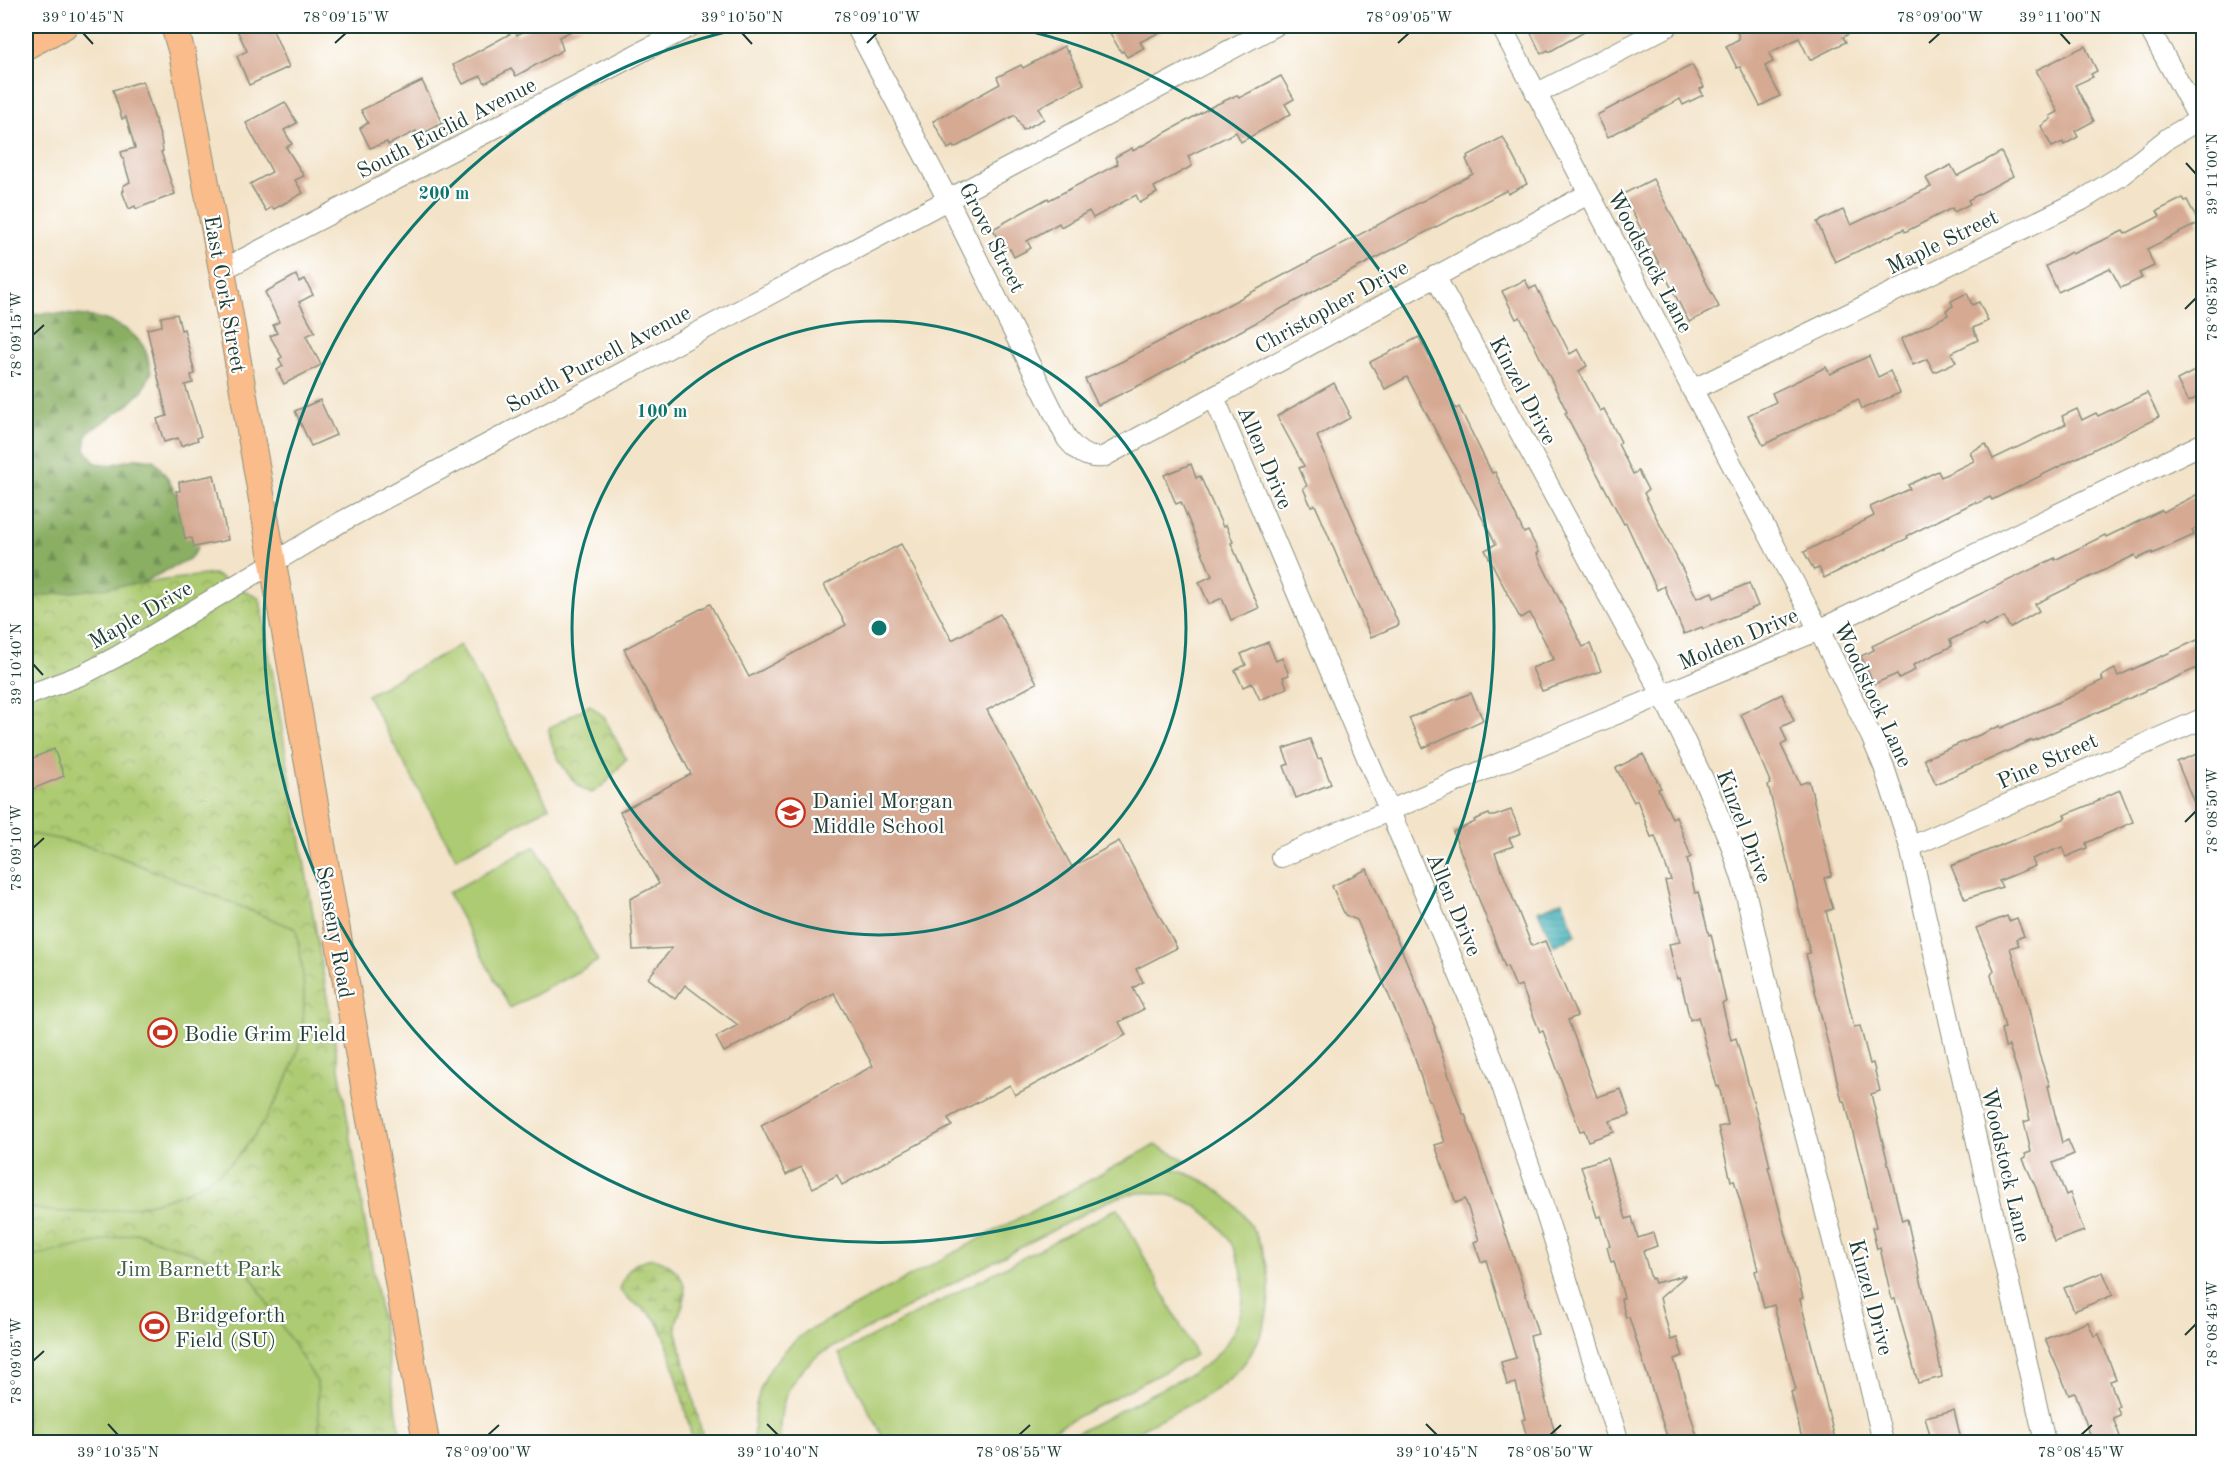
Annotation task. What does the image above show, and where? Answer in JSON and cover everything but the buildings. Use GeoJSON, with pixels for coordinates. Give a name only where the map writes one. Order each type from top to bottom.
{"type":"FeatureCollection","features":[{"type":"Feature","properties":{"kind":"main road"},"geometry":{"type":"LineString","coordinates":[[26,46],[64,26]]}},
{"type":"Feature","properties":{"kind":"main road","name":"East Cork Street"},"geometry":{"type":"LineString","coordinates":[[174,26],[182,53],[222,270],[273,564]]}},
{"type":"Feature","properties":{"kind":"main road","name":"Senseny Road"},"geometry":{"type":"LineString","coordinates":[[273,564],[426,1443]]}},
{"type":"Feature","properties":{"kind":"street","name":"South Euclid Avenue"},"geometry":{"type":"LineString","coordinates":[[222,270],[691,26]]}},
{"type":"Feature","properties":{"kind":"street","name":"Grove Street"},"geometry":{"type":"LineString","coordinates":[[856,26],[948,200],[1067,439],[1077,451],[1096,458]]}},
{"type":"Feature","properties":{"kind":"street","name":"South Purcell Avenue"},"geometry":{"type":"LineString","coordinates":[[273,564],[341,522],[1275,26]]}},
{"type":"Feature","properties":{"kind":"street","name":"Woodstock Lane"},"geometry":{"type":"LineString","coordinates":[[1501,26],[1819,630],[1884,767],[1910,847],[2045,1443]]}},
{"type":"Feature","properties":{"kind":"street"},"geometry":{"type":"LineString","coordinates":[[1536,94],[1668,26]]}},
{"type":"Feature","properties":{"kind":"street"},"geometry":{"type":"LineString","coordinates":[[2148,26],[2202,122]]}},
{"type":"Feature","properties":{"kind":"street","name":"Maple Street"},"geometry":{"type":"LineString","coordinates":[[1692,390],[2082,200],[2119,177],[2168,138],[2202,122]]}},
{"type":"Feature","properties":{"kind":"street","name":"Christopher Drive"},"geometry":{"type":"LineString","coordinates":[[1096,458],[1102,457],[1214,397],[1588,194]]}},
{"type":"Feature","properties":{"kind":"street","name":"Kinzel Drive"},"geometry":{"type":"LineString","coordinates":[[1435,276],[1663,696],[1731,845],[1743,882],[1779,1034],[1859,1340],[1883,1443]]}},
{"type":"Feature","properties":{"kind":"street","name":"Allen Drive"},"geometry":{"type":"LineString","coordinates":[[1214,397],[1483,1031],[1544,1208],[1619,1443]]}},
{"type":"Feature","properties":{"kind":"street","name":"Molden Drive"},"geometry":{"type":"LineString","coordinates":[[1281,857],[1819,630],[2204,443]]}},
{"type":"Feature","properties":{"kind":"street","name":"Maple Drive"},"geometry":{"type":"LineString","coordinates":[[26,696],[84,674],[118,656],[273,564]]}},
{"type":"Feature","properties":{"kind":"street","name":"Pine Street"},"geometry":{"type":"LineString","coordinates":[[1910,847],[2074,773],[2204,718]]}},
{"type":"Feature","properties":{"kind":"green space"},"geometry":{"type":"Polygon","coordinates":[[[45,313],[85,316],[111,322],[134,335],[143,346],[151,373],[143,390],[128,405],[87,433],[85,449],[95,463],[110,465],[138,458],[154,460],[166,476],[200,538],[196,551],[189,559],[26,642],[26,316],[45,313]]]}},
{"type":"Feature","properties":{"kind":"green space","name":"Jim Barnett Park"},"geometry":{"type":"Polygon","coordinates":[[[213,574],[260,599],[402,1442],[26,1442],[26,598],[213,574]]]}},
{"type":"Feature","properties":{"kind":"green space"},"geometry":{"type":"Polygon","coordinates":[[[460,645],[549,807],[456,858],[367,695],[460,645]]]}},
{"type":"Feature","properties":{"kind":"green space"},"geometry":{"type":"Polygon","coordinates":[[[590,705],[604,717],[626,759],[606,783],[592,793],[584,790],[563,766],[552,745],[549,728],[590,705]]]}},
{"type":"Feature","properties":{"kind":"green space","name":"Bodie Grim Field"},"geometry":{"type":"Polygon","coordinates":[[[26,833],[105,851],[296,929],[303,974],[304,1008],[300,1042],[290,1072],[266,1119],[241,1152],[226,1167],[183,1193],[157,1202],[103,1211],[50,1211],[26,1207],[26,833]]]}},
{"type":"Feature","properties":{"kind":"green space"},"geometry":{"type":"Polygon","coordinates":[[[535,846],[598,961],[510,1008],[448,893],[535,846]]]}},
{"type":"Feature","properties":{"kind":"green space"},"geometry":{"type":"Polygon","coordinates":[[[1155,1145],[1186,1160],[1172,1169],[1203,1181],[1228,1199],[1248,1222],[1262,1248],[1269,1278],[1268,1308],[1259,1338],[1242,1366],[1222,1385],[1118,1441],[1094,1444],[1059,1442],[1199,1369],[1222,1349],[1239,1318],[1244,1286],[1237,1256],[1222,1229],[1199,1208],[1170,1196],[1138,1193],[1104,1203],[820,1354],[800,1372],[787,1392],[781,1415],[780,1442],[754,1442],[755,1409],[764,1380],[781,1355],[806,1332],[1155,1145]]]}},
{"type":"Feature","properties":{"kind":"green space"},"geometry":{"type":"Polygon","coordinates":[[[1118,1208],[1196,1355],[1029,1442],[886,1442],[839,1354],[1118,1208]]]}},
{"type":"Feature","properties":{"kind":"green space","name":"Bridgeforth Field (SU)"},"geometry":{"type":"Polygon","coordinates":[[[136,1233],[248,1272],[317,1382],[320,1442],[26,1442],[26,1258],[136,1233]]]}},
{"type":"Feature","properties":{"kind":"green space"},"geometry":{"type":"Polygon","coordinates":[[[653,1258],[667,1264],[678,1273],[684,1285],[684,1300],[676,1328],[704,1442],[693,1442],[666,1340],[660,1327],[650,1313],[628,1299],[620,1290],[624,1277],[635,1264],[653,1258]]]}},
{"type":"Feature","properties":{"kind":"water"},"geometry":{"type":"Polygon","coordinates":[[[1563,901],[1576,935],[1554,946],[1538,911],[1563,901]]]}},
{"type":"Feature","properties":{"kind":"place","name":"Daniel Morgan Middle School"},"geometry":{"type":"Point","coordinates":[791,813]}},
{"type":"Feature","properties":{"kind":"place","name":"Bodie Grim Field"},"geometry":{"type":"Point","coordinates":[163,1033]}},
{"type":"Feature","properties":{"kind":"place","name":"Bridgeforth Field (SU)"},"geometry":{"type":"Point","coordinates":[154,1327]}}]}
